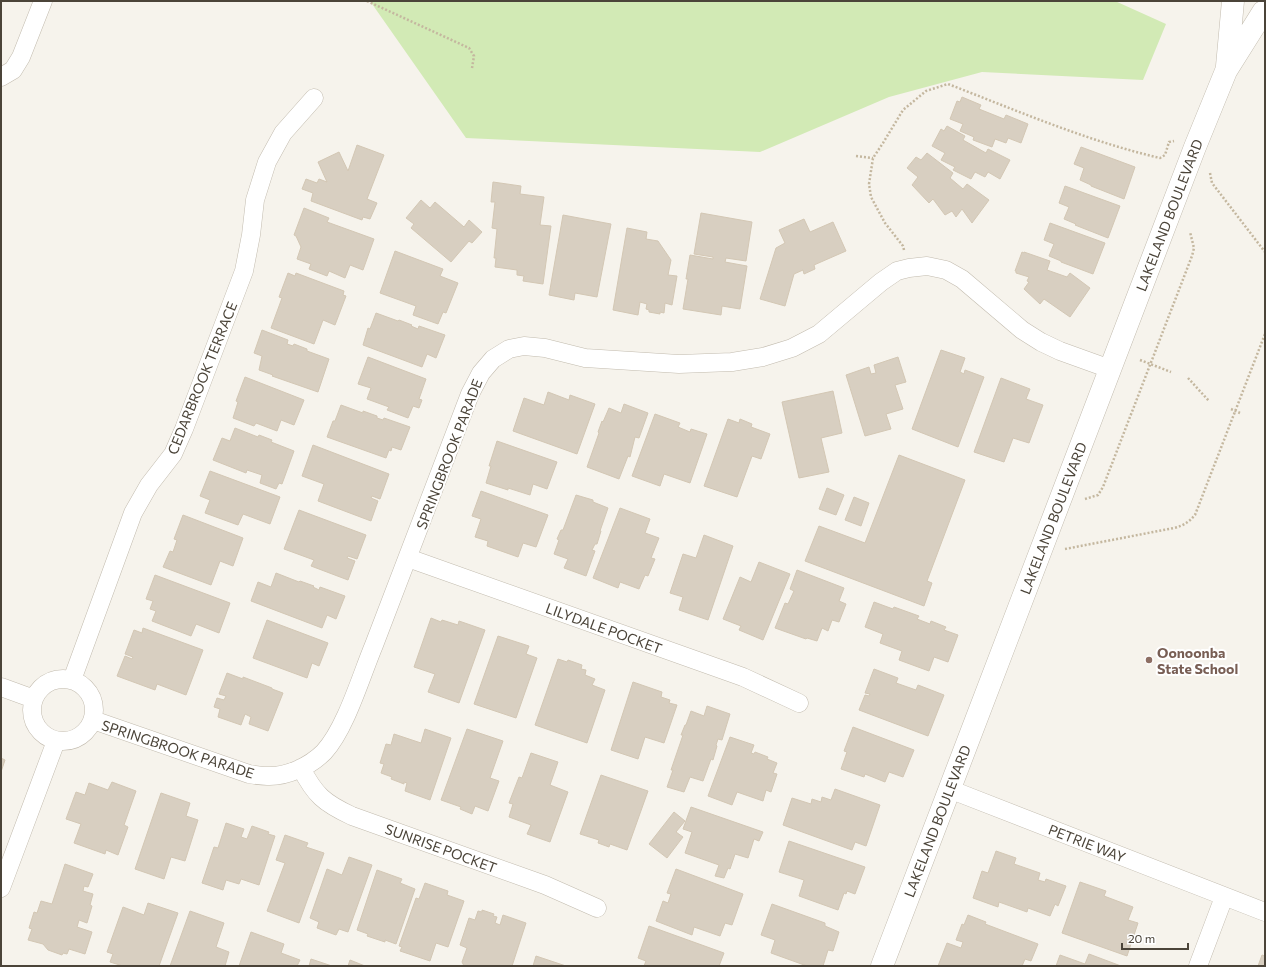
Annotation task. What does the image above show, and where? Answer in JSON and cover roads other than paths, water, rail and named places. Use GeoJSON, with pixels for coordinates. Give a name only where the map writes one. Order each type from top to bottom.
{"type":"FeatureCollection","features":[{"type":"Feature","properties":{"kind":"street"},"geometry":{"type":"LineString","coordinates":[[1,77],[13,70],[21,57],[43,1]]}},
{"type":"Feature","properties":{"kind":"street"},"geometry":{"type":"LineString","coordinates":[[1234,1],[1242,7],[1252,11],[1264,11]]}},
{"type":"Feature","properties":{"kind":"street","name":"LAKELAND BOULEVARD"},"geometry":{"type":"LineString","coordinates":[[1226,71],[1234,1]]}},
{"type":"Feature","properties":{"kind":"street","name":"LAKELAND BOULEVARD"},"geometry":{"type":"LineString","coordinates":[[882,966],[1195,147],[1226,71],[1264,11]]}},
{"type":"Feature","properties":{"kind":"street","name":"CEDARBROOK TERRACE"},"geometry":{"type":"LineString","coordinates":[[72,680],[133,513],[149,484],[173,454],[239,285],[244,271],[251,235],[255,200],[267,162],[283,133],[314,98]]}},
{"type":"Feature","properties":{"kind":"street","name":"SPRINGBROOK PARADE"},"geometry":{"type":"LineString","coordinates":[[93,720],[249,774],[267,776],[283,775],[301,768],[323,752],[335,737],[347,712],[408,558],[470,394],[481,373],[494,359],[509,349],[524,346],[545,348],[586,358],[679,364],[732,362],[763,357],[792,348],[820,334],[881,282],[897,271],[927,266],[946,270],[962,279],[1022,330],[1041,342],[1060,351],[1110,369]]}},
{"type":"Feature","properties":{"kind":"street","name":"LILYDALE POCKET"},"geometry":{"type":"LineString","coordinates":[[408,558],[742,677],[799,703]]}},
{"type":"Feature","properties":{"kind":"street"},"geometry":{"type":"LineString","coordinates":[[62,678],[81,684],[88,691],[93,700],[95,710],[89,729],[74,740],[65,742],[56,741],[46,737],[38,730],[33,720],[32,710],[34,699],[38,691],[49,682],[62,678]]}},
{"type":"Feature","properties":{"kind":"street"},"geometry":{"type":"LineString","coordinates":[[1,687],[34,699]]}},
{"type":"Feature","properties":{"kind":"street"},"geometry":{"type":"LineString","coordinates":[[1,888],[56,741]]}},
{"type":"Feature","properties":{"kind":"street","name":"SUNRISE POCKET"},"geometry":{"type":"LineString","coordinates":[[301,768],[310,786],[320,798],[333,808],[545,885],[597,908]]}},
{"type":"Feature","properties":{"kind":"street","name":"PETRIE WAY"},"geometry":{"type":"LineString","coordinates":[[949,789],[1265,912]]}},
{"type":"Feature","properties":{"kind":"street"},"geometry":{"type":"LineString","coordinates":[[1198,966],[1224,896]]}},
{"type":"Feature","properties":{"kind":"place","name":"Oonoonba State School"},"geometry":{"type":"Point","coordinates":[1149,660]}}]}
